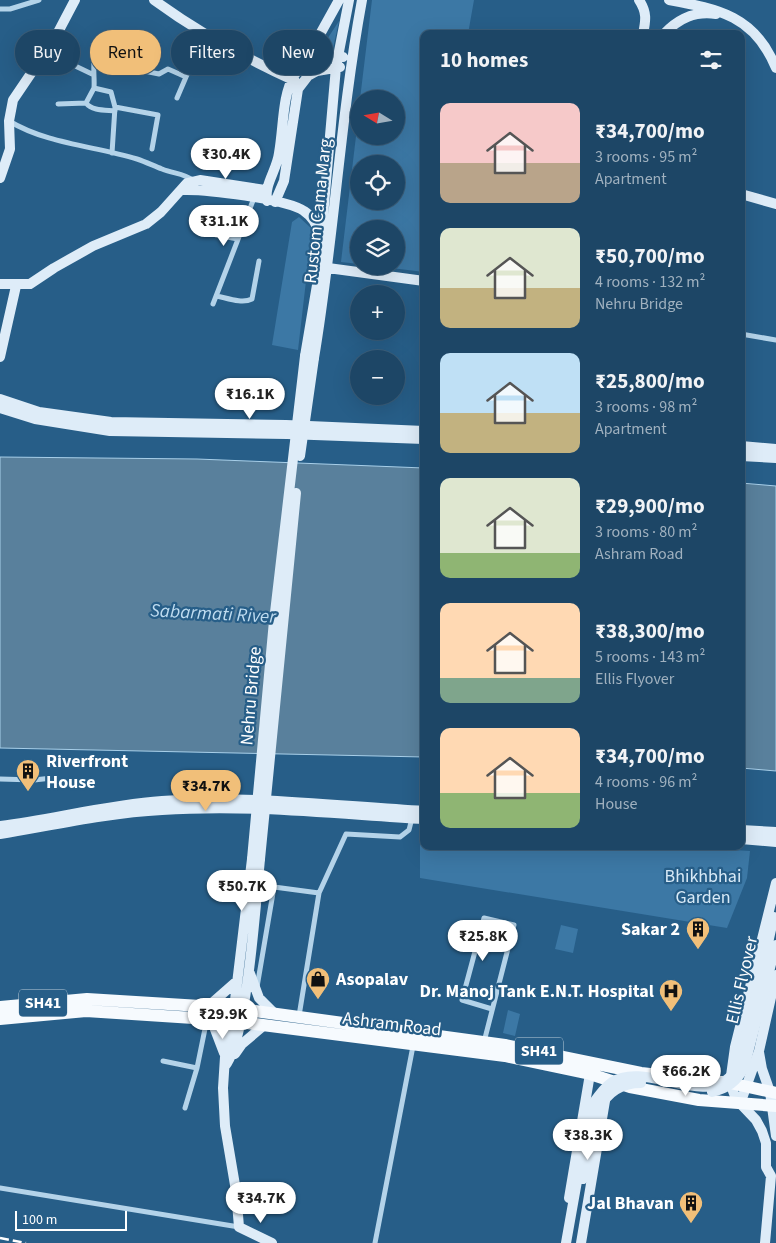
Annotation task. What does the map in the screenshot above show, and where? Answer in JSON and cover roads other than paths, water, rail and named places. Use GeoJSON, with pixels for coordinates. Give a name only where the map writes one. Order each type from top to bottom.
{"type":"FeatureCollection","features":[{"type":"Feature","properties":{"kind":"main road"},"geometry":{"type":"LineString","coordinates":[[58,30],[75,0]]}},
{"type":"Feature","properties":{"kind":"main road"},"geometry":{"type":"LineString","coordinates":[[154,0],[196,30]]}},
{"type":"Feature","properties":{"kind":"main road"},"geometry":{"type":"LineString","coordinates":[[322,30],[339,0]]}},
{"type":"Feature","properties":{"kind":"main road","name":"Rustom Cama Marg"},"geometry":{"type":"LineString","coordinates":[[310,357],[337,62],[349,0]]}},
{"type":"Feature","properties":{"kind":"main road","name":"Rustom Cama Marg"},"geometry":{"type":"LineString","coordinates":[[310,357],[328,268],[351,62],[362,0]]}},
{"type":"Feature","properties":{"kind":"main road"},"geometry":{"type":"LineString","coordinates":[[639,0],[647,18],[644,30]]}},
{"type":"Feature","properties":{"kind":"main road"},"geometry":{"type":"LineString","coordinates":[[669,0],[709,7],[731,15],[751,28],[769,50],[776,68]]}},
{"type":"Feature","properties":{"kind":"main road"},"geometry":{"type":"LineString","coordinates":[[668,30],[688,15],[706,13],[731,15]]}},
{"type":"Feature","properties":{"kind":"main road"},"geometry":{"type":"LineString","coordinates":[[333,61],[351,62]]}},
{"type":"Feature","properties":{"kind":"main road"},"geometry":{"type":"LineString","coordinates":[[253,62],[301,84]]}},
{"type":"Feature","properties":{"kind":"main road"},"geometry":{"type":"LineString","coordinates":[[182,190],[214,190],[254,198],[269,197],[284,182],[296,98],[301,84],[308,76],[337,62]]}},
{"type":"Feature","properties":{"kind":"main road"},"geometry":{"type":"LineString","coordinates":[[0,178],[10,149],[4,119],[13,100],[30,75]]}},
{"type":"Feature","properties":{"kind":"main road"},"geometry":{"type":"LineString","coordinates":[[269,197],[278,162],[286,93],[290,79],[294,75]]}},
{"type":"Feature","properties":{"kind":"main road"},"geometry":{"type":"LineString","coordinates":[[0,284],[16,286],[30,284],[93,246],[146,224],[161,212],[187,182],[228,184],[294,205],[303,210],[316,225],[320,237]]}},
{"type":"Feature","properties":{"kind":"main road"},"geometry":{"type":"LineString","coordinates":[[747,195],[776,198]]}},
{"type":"Feature","properties":{"kind":"main road"},"geometry":{"type":"LineString","coordinates":[[747,195],[776,204]]}},
{"type":"Feature","properties":{"kind":"main road"},"geometry":{"type":"LineString","coordinates":[[328,268],[420,280]]}},
{"type":"Feature","properties":{"kind":"main road"},"geometry":{"type":"LineString","coordinates":[[0,358],[16,286]]}},
{"type":"Feature","properties":{"kind":"main road","name":"Nehru Bridge"},"geometry":{"type":"LineString","coordinates":[[238,1009],[248,967],[256,859],[310,357]]}},
{"type":"Feature","properties":{"kind":"main road"},"geometry":{"type":"LineString","coordinates":[[0,399],[39,412],[111,422],[286,425],[420,431]]}},
{"type":"Feature","properties":{"kind":"main road"},"geometry":{"type":"LineString","coordinates":[[0,408],[35,419],[110,431],[420,439]]}},
{"type":"Feature","properties":{"kind":"main road"},"geometry":{"type":"LineString","coordinates":[[745,446],[776,449]]}},
{"type":"Feature","properties":{"kind":"main road"},"geometry":{"type":"LineString","coordinates":[[745,456],[776,458]]}},
{"type":"Feature","properties":{"kind":"main road"},"geometry":{"type":"LineString","coordinates":[[0,834],[89,809],[194,800],[260,801],[412,814],[420,817]]}},
{"type":"Feature","properties":{"kind":"main road"},"geometry":{"type":"LineString","coordinates":[[412,814],[420,812]]}},
{"type":"Feature","properties":{"kind":"main road"},"geometry":{"type":"LineString","coordinates":[[0,826],[23,826]]}},
{"type":"Feature","properties":{"kind":"main road"},"geometry":{"type":"LineString","coordinates":[[745,830],[776,832]]}},
{"type":"Feature","properties":{"kind":"main road"},"geometry":{"type":"LineString","coordinates":[[745,839],[776,842]]}},
{"type":"Feature","properties":{"kind":"main road","name":"Nehru Bridge"},"geometry":{"type":"LineString","coordinates":[[238,1009],[237,981],[256,859]]}},
{"type":"Feature","properties":{"kind":"main road"},"geometry":{"type":"LineString","coordinates":[[765,1243],[774,1171],[766,1167],[766,1143],[762,1131],[756,1120],[740,1104],[730,1084],[735,1048],[774,897],[776,882]]}},
{"type":"Feature","properties":{"kind":"main road","name":"Ellis Flyover"},"geometry":{"type":"LineString","coordinates":[[564,1243],[586,1124],[590,1108],[602,1090],[614,1081],[626,1078],[637,1077],[705,1086],[720,1083],[731,1076],[744,1040],[774,917],[774,897]]}},
{"type":"Feature","properties":{"kind":"main road","name":"Ellis Flyover"},"geometry":{"type":"LineString","coordinates":[[572,1243],[592,1126],[598,1109],[608,1094],[618,1088],[640,1083],[708,1093],[724,1089],[737,1080],[744,1068],[751,1044],[776,945]]}},
{"type":"Feature","properties":{"kind":"main road"},"geometry":{"type":"LineString","coordinates":[[248,967],[262,1003],[274,1013]]}},
{"type":"Feature","properties":{"kind":"main road"},"geometry":{"type":"LineString","coordinates":[[740,1104],[759,1051],[776,975]]}},
{"type":"Feature","properties":{"kind":"main road"},"geometry":{"type":"LineString","coordinates":[[206,1005],[212,1003],[237,981]]}},
{"type":"Feature","properties":{"kind":"main road","name":"Ashram Road"},"geometry":{"type":"LineString","coordinates":[[0,1008],[87,999],[206,1005],[484,1042],[545,1052],[641,1073],[774,1090]]}},
{"type":"Feature","properties":{"kind":"main road"},"geometry":{"type":"LineString","coordinates":[[238,1009],[227,1060],[224,1111],[236,1191],[239,1227],[272,1243]]}},
{"type":"Feature","properties":{"kind":"main road","name":"Ashram Road"},"geometry":{"type":"LineString","coordinates":[[0,1019],[86,1011],[210,1019],[262,1027],[414,1043],[533,1061],[590,1074],[630,1087],[699,1100],[774,1106]]}},
{"type":"Feature","properties":{"kind":"main road"},"geometry":{"type":"LineString","coordinates":[[210,1019],[227,1060]]}},
{"type":"Feature","properties":{"kind":"main road"},"geometry":{"type":"LineString","coordinates":[[227,1060],[262,1027]]}},
{"type":"Feature","properties":{"kind":"main road"},"geometry":{"type":"LineString","coordinates":[[759,1051],[762,1069],[774,1090],[776,1136]]}},
{"type":"Feature","properties":{"kind":"main road"},"geometry":{"type":"LineString","coordinates":[[564,1243],[590,1074]]}},
{"type":"Feature","properties":{"kind":"main road"},"geometry":{"type":"LineString","coordinates":[[581,1243],[605,1098],[606,1080]]}},
{"type":"Feature","properties":{"kind":"street"},"geometry":{"type":"LineString","coordinates":[[0,9],[10,9],[39,0]]}},
{"type":"Feature","properties":{"kind":"street"},"geometry":{"type":"LineString","coordinates":[[161,73],[168,69],[186,77],[176,98]]}},
{"type":"Feature","properties":{"kind":"street"},"geometry":{"type":"LineString","coordinates":[[86,103],[94,88],[95,81],[92,75]]}},
{"type":"Feature","properties":{"kind":"street"},"geometry":{"type":"LineString","coordinates":[[94,88],[110,92],[115,109],[112,153]]}},
{"type":"Feature","properties":{"kind":"street"},"geometry":{"type":"LineString","coordinates":[[58,104],[86,103]]}},
{"type":"Feature","properties":{"kind":"street"},"geometry":{"type":"LineString","coordinates":[[86,103],[88,107],[98,110],[115,109],[158,115],[152,149]]}},
{"type":"Feature","properties":{"kind":"street"},"geometry":{"type":"LineString","coordinates":[[4,119],[22,129],[61,142],[112,153],[182,174],[195,181]]}},
{"type":"Feature","properties":{"kind":"street"},"geometry":{"type":"LineString","coordinates":[[213,304],[254,198]]}},
{"type":"Feature","properties":{"kind":"street"},"geometry":{"type":"LineString","coordinates":[[216,235],[238,239]]}},
{"type":"Feature","properties":{"kind":"street"},"geometry":{"type":"LineString","coordinates":[[217,296],[240,301],[247,301],[252,298],[259,261]]}},
{"type":"Feature","properties":{"kind":"street"},"geometry":{"type":"LineString","coordinates":[[745,335],[776,340]]}},
{"type":"Feature","properties":{"kind":"street"},"geometry":{"type":"LineString","coordinates":[[0,779],[34,780],[52,778]]}},
{"type":"Feature","properties":{"kind":"street"},"geometry":{"type":"LineString","coordinates":[[300,1016],[319,893],[346,834],[400,836],[409,830],[412,814]]}},
{"type":"Feature","properties":{"kind":"street"},"geometry":{"type":"LineString","coordinates":[[257,991],[274,886],[319,893]]}},
{"type":"Feature","properties":{"kind":"street"},"geometry":{"type":"LineString","coordinates":[[484,1042],[514,925],[484,918],[462,1000],[492,1009]]}},
{"type":"Feature","properties":{"kind":"street"},"geometry":{"type":"LineString","coordinates":[[186,1108],[210,1019]]}},
{"type":"Feature","properties":{"kind":"street"},"geometry":{"type":"LineString","coordinates":[[375,1243],[414,1043]]}},
{"type":"Feature","properties":{"kind":"street"},"geometry":{"type":"LineString","coordinates":[[162,1061],[197,1068]]}},
{"type":"Feature","properties":{"kind":"street"},"geometry":{"type":"LineString","coordinates":[[0,1188],[239,1227]]}},
{"type":"Feature","properties":{"kind":"water","name":"Sabarmati River"},"geometry":{"type":"Polygon","coordinates":[[[0,457],[197,459],[420,468],[420,757],[0,748],[0,457]]]}},
{"type":"Feature","properties":{"kind":"water"},"geometry":{"type":"Polygon","coordinates":[[[745,483],[776,486],[776,771],[745,768],[745,483]]]}},
{"type":"Feature","properties":{"kind":"railway"},"geometry":{"type":"LineString","coordinates":[[0,1238],[26,1243]]}},
{"type":"Feature","properties":{"kind":"place","name":"Riverfront House"},"geometry":{"type":"Point","coordinates":[28,792]}},
{"type":"Feature","properties":{"kind":"place","name":"Sakar 2"},"geometry":{"type":"Point","coordinates":[698,950]}},
{"type":"Feature","properties":{"kind":"place","name":"Asopalav"},"geometry":{"type":"Point","coordinates":[318,1000]}},
{"type":"Feature","properties":{"kind":"place","name":"Dr. Manoj Tank E.N.T. Hospital"},"geometry":{"type":"Point","coordinates":[671,1012]}},
{"type":"Feature","properties":{"kind":"place","name":"Jal Bhavan"},"geometry":{"type":"Point","coordinates":[691,1224]}},
{"type":"Feature","properties":{"kind":"park label","name":"Bhikhbhai Garden"},"geometry":{"type":"Point","coordinates":[703,886]}}]}
